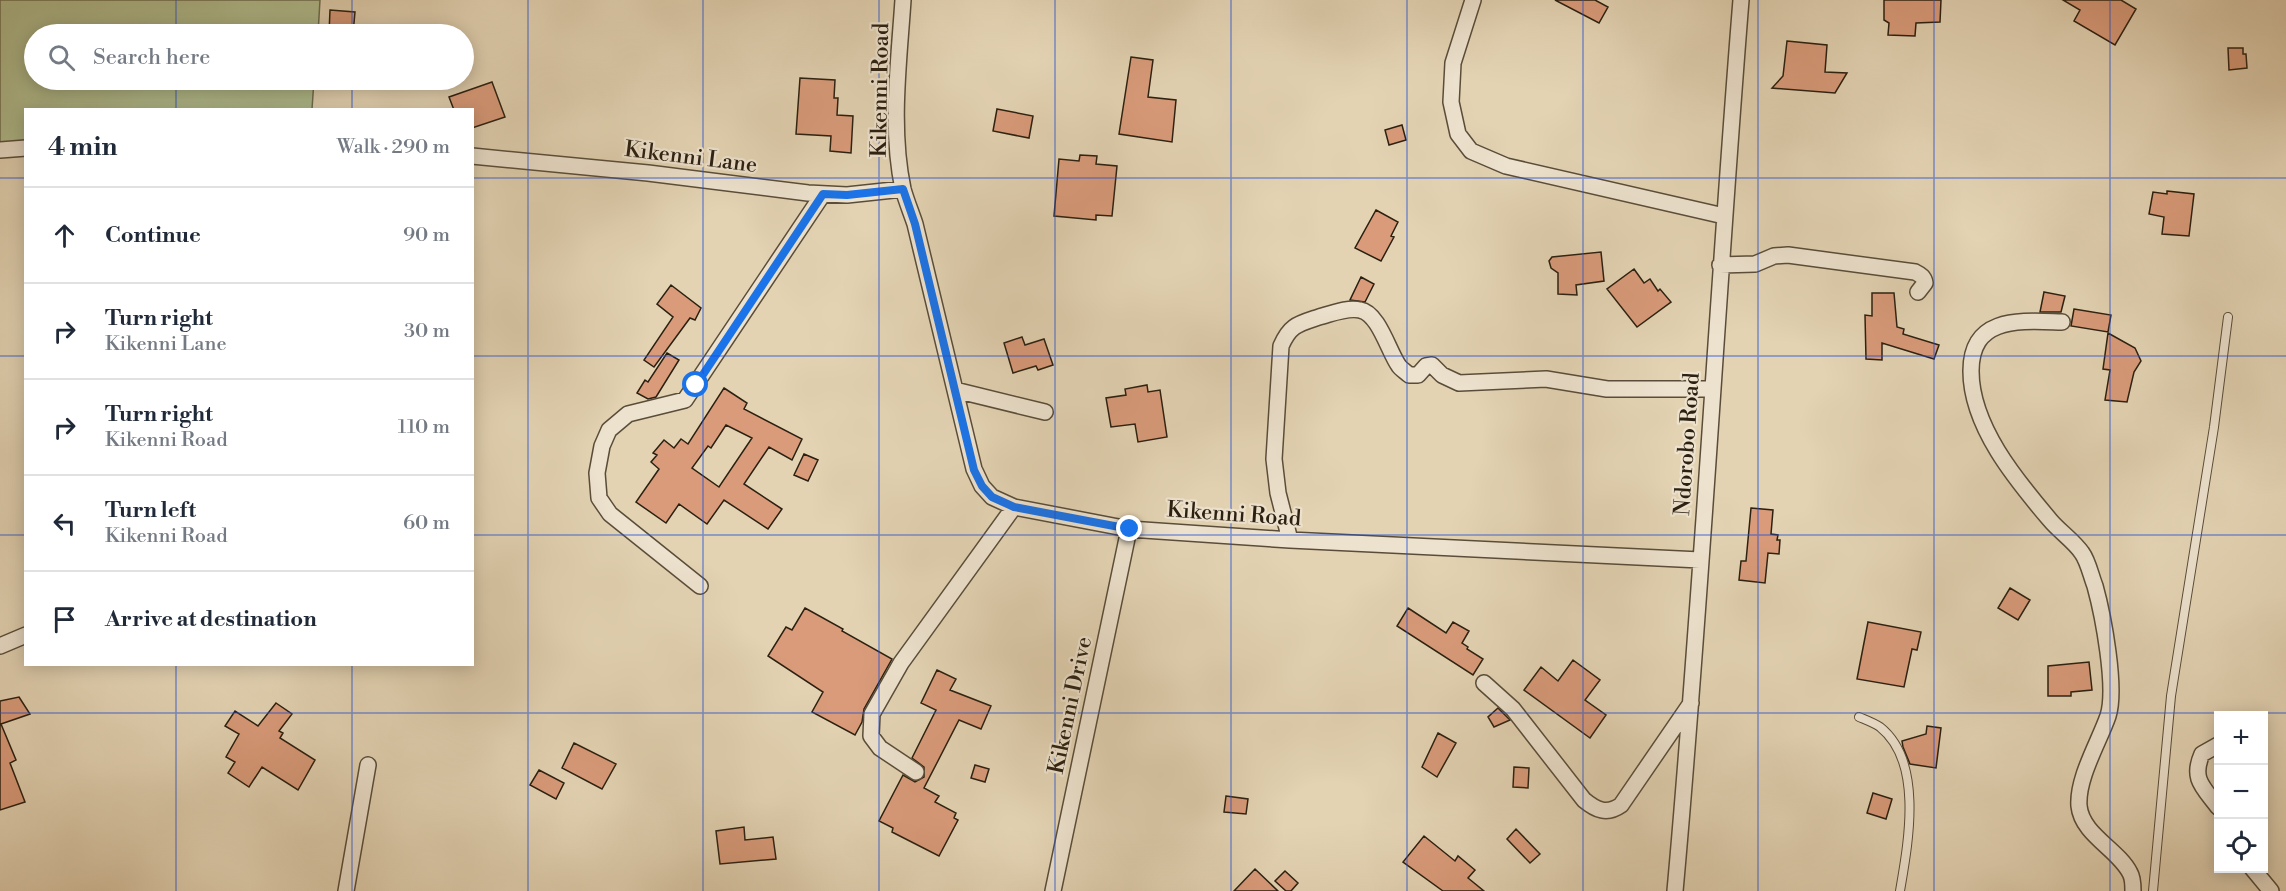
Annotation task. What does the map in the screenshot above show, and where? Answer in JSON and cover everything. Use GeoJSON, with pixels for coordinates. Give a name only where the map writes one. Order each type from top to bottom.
{"type":"FeatureCollection","features":[{"type":"Feature","properties":{"kind":"street","name":"Kikenni Road"},"geometry":{"type":"LineString","coordinates":[[903,0],[897,128],[903,189],[915,224],[974,470],[982,486],[992,497],[1014,507],[1130,529],[1290,540],[1700,560]]}},
{"type":"Feature","properties":{"kind":"street"},"geometry":{"type":"LineString","coordinates":[[1473,0],[1453,63],[1451,102],[1458,134],[1471,151],[1506,166],[1724,216]]}},
{"type":"Feature","properties":{"kind":"street","name":"Ndorobo Road"},"geometry":{"type":"LineString","coordinates":[[1675,891],[1692,701],[1720,265],[1741,0]]}},
{"type":"Feature","properties":{"kind":"street"},"geometry":{"type":"LineString","coordinates":[[0,150],[24,148]]}},
{"type":"Feature","properties":{"kind":"street","name":"Kikenni Lane"},"geometry":{"type":"LineString","coordinates":[[474,156],[648,173],[823,194],[847,195],[903,189]]}},
{"type":"Feature","properties":{"kind":"street"},"geometry":{"type":"LineString","coordinates":[[700,586],[610,514],[598,498],[597,472],[602,446],[609,430],[628,414],[685,400],[823,194]]}},
{"type":"Feature","properties":{"kind":"street"},"geometry":{"type":"LineString","coordinates":[[1720,265],[1755,264],[1774,256],[1788,255],[1915,272],[1922,275],[1924,279],[1924,284],[1918,292]]}},
{"type":"Feature","properties":{"kind":"street"},"geometry":{"type":"LineString","coordinates":[[1290,540],[1278,493],[1274,459],[1281,346],[1287,332],[1298,324],[1334,313],[1361,310],[1367,313],[1384,336],[1399,366],[1409,375],[1418,375],[1426,366],[1432,365],[1442,375],[1459,383],[1546,379],[1607,389],[1712,389]]}},
{"type":"Feature","properties":{"kind":"street"},"geometry":{"type":"LineString","coordinates":[[2062,322],[2011,321],[1995,327],[1981,338],[1974,349],[1971,361],[1971,382],[1982,423],[2026,492],[2082,553],[2094,584],[2106,636],[2111,699],[2108,714],[2084,777],[2079,805],[2081,816],[2092,832],[2117,854],[2132,875],[2133,891]]}},
{"type":"Feature","properties":{"kind":"street"},"geometry":{"type":"LineString","coordinates":[[955,390],[1045,412]]}},
{"type":"Feature","properties":{"kind":"street"},"geometry":{"type":"LineString","coordinates":[[916,772],[880,748],[871,736],[872,714],[902,663],[1014,507]]}},
{"type":"Feature","properties":{"kind":"street","name":"Kikenni Drive"},"geometry":{"type":"LineString","coordinates":[[1053,891],[1130,529]]}},
{"type":"Feature","properties":{"kind":"street"},"geometry":{"type":"LineString","coordinates":[[0,646],[24,636]]}},
{"type":"Feature","properties":{"kind":"street"},"geometry":{"type":"LineString","coordinates":[[1484,683],[1513,709],[1584,800],[1597,810],[1605,811],[1614,810],[1621,804],[1692,701]]}},
{"type":"Feature","properties":{"kind":"street"},"geometry":{"type":"LineString","coordinates":[[2214,748],[2202,754],[2196,770],[2197,779],[2214,802]]}},
{"type":"Feature","properties":{"kind":"street"},"geometry":{"type":"LineString","coordinates":[[346,891],[368,765]]}},
{"type":"Feature","properties":{"kind":"street"},"geometry":{"type":"LineString","coordinates":[[2256,873],[2271,891]]}},
{"type":"Feature","properties":{"kind":"lane"},"geometry":{"type":"LineString","coordinates":[[2153,891],[2171,696],[2214,427],[2228,317]]}},
{"type":"Feature","properties":{"kind":"lane"},"geometry":{"type":"LineString","coordinates":[[1859,717],[1880,727],[1893,742],[1907,779],[1910,810],[1900,891]]}},
{"type":"Feature","properties":{"kind":"green space"},"geometry":{"type":"Polygon","coordinates":[[[0,0],[320,0],[319,24],[24,24],[24,90],[313,90],[312,108],[24,108],[24,145],[0,146],[0,0]]]}},
{"type":"Feature","properties":{"kind":"building"},"geometry":{"type":"Polygon","coordinates":[[[1555,0],[1595,0],[1608,7],[1599,23],[1555,0]]]}},
{"type":"Feature","properties":{"kind":"building"},"geometry":{"type":"Polygon","coordinates":[[[1884,0],[1941,0],[1940,22],[1916,23],[1915,36],[1888,35],[1889,23],[1884,20],[1884,0]]]}},
{"type":"Feature","properties":{"kind":"building"},"geometry":{"type":"Polygon","coordinates":[[[2063,0],[2121,0],[2136,9],[2115,45],[2074,21],[2080,10],[2063,0]]]}},
{"type":"Feature","properties":{"kind":"building"},"geometry":{"type":"Polygon","coordinates":[[[330,10],[355,12],[354,24],[329,24],[330,10]]]}},
{"type":"Feature","properties":{"kind":"building"},"geometry":{"type":"Polygon","coordinates":[[[1787,41],[1827,45],[1825,72],[1847,73],[1835,93],[1772,88],[1783,76],[1787,41]]]}},
{"type":"Feature","properties":{"kind":"building"},"geometry":{"type":"Polygon","coordinates":[[[2228,48],[2243,48],[2247,68],[2229,70],[2228,48]]]}},
{"type":"Feature","properties":{"kind":"building"},"geometry":{"type":"Polygon","coordinates":[[[1131,57],[1153,60],[1148,97],[1176,100],[1172,142],[1119,134],[1131,57]]]}},
{"type":"Feature","properties":{"kind":"building"},"geometry":{"type":"Polygon","coordinates":[[[800,78],[835,80],[834,98],[838,98],[837,115],[853,116],[851,153],[830,151],[831,136],[796,134],[800,78]]]}},
{"type":"Feature","properties":{"kind":"building"},"geometry":{"type":"Polygon","coordinates":[[[492,82],[505,117],[474,127],[474,108],[453,108],[449,97],[492,82]]]}},
{"type":"Feature","properties":{"kind":"building"},"geometry":{"type":"Polygon","coordinates":[[[997,109],[1033,116],[1029,138],[993,131],[997,109]]]}},
{"type":"Feature","properties":{"kind":"building"},"geometry":{"type":"Polygon","coordinates":[[[1402,125],[1406,140],[1389,145],[1385,130],[1402,125]]]}},
{"type":"Feature","properties":{"kind":"building"},"geometry":{"type":"Polygon","coordinates":[[[1080,155],[1097,156],[1096,164],[1117,166],[1112,216],[1096,215],[1096,220],[1054,216],[1059,159],[1079,161],[1080,155]]]}},
{"type":"Feature","properties":{"kind":"building"},"geometry":{"type":"Polygon","coordinates":[[[2167,191],[2194,194],[2189,236],[2162,234],[2164,217],[2149,214],[2153,192],[2167,194],[2167,191]]]}},
{"type":"Feature","properties":{"kind":"building"},"geometry":{"type":"Polygon","coordinates":[[[1376,210],[1398,222],[1391,236],[1394,237],[1381,261],[1355,248],[1376,210]]]}},
{"type":"Feature","properties":{"kind":"building"},"geometry":{"type":"Polygon","coordinates":[[[1601,252],[1604,281],[1576,285],[1577,295],[1558,294],[1558,273],[1551,268],[1549,261],[1552,257],[1601,252]]]}},
{"type":"Feature","properties":{"kind":"building"},"geometry":{"type":"Polygon","coordinates":[[[1634,269],[1644,283],[1650,279],[1658,291],[1660,289],[1671,302],[1637,327],[1607,289],[1634,269]]]}},
{"type":"Feature","properties":{"kind":"building"},"geometry":{"type":"Polygon","coordinates":[[[1361,277],[1374,284],[1365,302],[1350,300],[1361,277]]]}},
{"type":"Feature","properties":{"kind":"building"},"geometry":{"type":"Polygon","coordinates":[[[671,285],[701,308],[695,320],[690,318],[654,367],[644,360],[673,317],[657,304],[671,285]]]}},
{"type":"Feature","properties":{"kind":"building"},"geometry":{"type":"Polygon","coordinates":[[[2044,292],[2065,296],[2061,312],[2040,312],[2044,292]]]}},
{"type":"Feature","properties":{"kind":"building"},"geometry":{"type":"Polygon","coordinates":[[[1872,293],[1894,293],[1897,327],[1904,329],[1903,334],[1939,345],[1934,359],[1882,343],[1882,360],[1866,359],[1865,315],[1872,316],[1872,293]]]}},
{"type":"Feature","properties":{"kind":"building"},"geometry":{"type":"Polygon","coordinates":[[[2074,309],[2111,315],[2108,332],[2071,326],[2074,309]]]}},
{"type":"Feature","properties":{"kind":"building"},"geometry":{"type":"Polygon","coordinates":[[[2108,333],[2135,348],[2141,361],[2134,372],[2127,402],[2105,400],[2110,370],[2103,369],[2108,333]]]}},
{"type":"Feature","properties":{"kind":"building"},"geometry":{"type":"Polygon","coordinates":[[[1022,337],[1025,345],[1044,339],[1053,365],[1038,370],[1036,366],[1013,373],[1004,343],[1022,337]]]}},
{"type":"Feature","properties":{"kind":"building"},"geometry":{"type":"Polygon","coordinates":[[[667,353],[679,360],[656,397],[648,399],[637,393],[645,380],[648,382],[667,353]]]}},
{"type":"Feature","properties":{"kind":"building"},"geometry":{"type":"Polygon","coordinates":[[[1147,385],[1148,392],[1160,390],[1167,437],[1138,442],[1135,424],[1111,427],[1106,398],[1126,395],[1125,389],[1147,385]]]}},
{"type":"Feature","properties":{"kind":"building"},"geometry":{"type":"Polygon","coordinates":[[[724,388],[747,403],[744,409],[802,439],[792,460],[769,447],[744,484],[782,509],[768,529],[724,500],[707,524],[679,504],[666,523],[636,502],[659,469],[651,462],[657,455],[653,453],[664,440],[674,448],[681,439],[688,444],[724,388]],[[726,425],[711,448],[708,446],[692,468],[719,487],[752,438],[726,425]]]}},
{"type":"Feature","properties":{"kind":"building"},"geometry":{"type":"Polygon","coordinates":[[[804,454],[818,460],[808,481],[794,475],[804,454]]]}},
{"type":"Feature","properties":{"kind":"building"},"geometry":{"type":"Polygon","coordinates":[[[1751,508],[1773,510],[1771,534],[1778,535],[1777,540],[1780,540],[1779,554],[1768,553],[1765,583],[1739,580],[1741,561],[1746,561],[1751,508]]]}},
{"type":"Feature","properties":{"kind":"building"},"geometry":{"type":"Polygon","coordinates":[[[2010,588],[2030,600],[2018,620],[1998,608],[2010,588]]]}},
{"type":"Feature","properties":{"kind":"building"},"geometry":{"type":"Polygon","coordinates":[[[805,608],[892,659],[864,709],[862,722],[855,735],[812,712],[823,692],[768,656],[786,627],[792,630],[805,608]]]}},
{"type":"Feature","properties":{"kind":"building"},"geometry":{"type":"Polygon","coordinates":[[[1408,608],[1446,633],[1453,622],[1469,631],[1462,643],[1483,659],[1473,675],[1397,626],[1408,608]]]}},
{"type":"Feature","properties":{"kind":"building"},"geometry":{"type":"Polygon","coordinates":[[[1868,622],[1921,632],[1917,650],[1912,649],[1904,687],[1857,679],[1868,622]]]}},
{"type":"Feature","properties":{"kind":"building"},"geometry":{"type":"Polygon","coordinates":[[[1573,660],[1600,680],[1585,700],[1606,715],[1590,738],[1524,690],[1541,667],[1558,681],[1573,660]]]}},
{"type":"Feature","properties":{"kind":"building"},"geometry":{"type":"Polygon","coordinates":[[[2089,662],[2092,690],[2071,692],[2071,696],[2048,696],[2048,666],[2089,662]]]}},
{"type":"Feature","properties":{"kind":"building"},"geometry":{"type":"Polygon","coordinates":[[[937,670],[956,679],[950,690],[991,706],[981,729],[959,720],[924,788],[939,796],[935,802],[956,813],[954,818],[958,820],[939,856],[892,832],[893,828],[879,821],[903,775],[915,782],[924,777],[924,767],[912,758],[936,710],[921,703],[937,670]]]}},
{"type":"Feature","properties":{"kind":"building"},"geometry":{"type":"Polygon","coordinates":[[[19,697],[30,714],[1,724],[16,760],[10,763],[25,802],[0,810],[0,701],[19,697]]]}},
{"type":"Feature","properties":{"kind":"building"},"geometry":{"type":"Polygon","coordinates":[[[276,703],[292,714],[279,731],[283,733],[280,738],[315,760],[298,790],[262,767],[249,787],[228,773],[235,762],[226,757],[239,734],[225,726],[235,711],[258,726],[276,703]]]}},
{"type":"Feature","properties":{"kind":"building"},"geometry":{"type":"Polygon","coordinates":[[[1498,708],[1510,720],[1494,727],[1488,717],[1498,708]]]}},
{"type":"Feature","properties":{"kind":"building"},"geometry":{"type":"Polygon","coordinates":[[[1927,726],[1941,728],[1936,768],[1910,764],[1903,747],[1902,741],[1926,734],[1927,726]]]}},
{"type":"Feature","properties":{"kind":"building"},"geometry":{"type":"Polygon","coordinates":[[[1438,733],[1456,743],[1437,777],[1422,767],[1438,733]]]}},
{"type":"Feature","properties":{"kind":"building"},"geometry":{"type":"Polygon","coordinates":[[[574,743],[616,764],[602,789],[562,768],[574,743]]]}},
{"type":"Feature","properties":{"kind":"building"},"geometry":{"type":"Polygon","coordinates":[[[975,765],[989,769],[985,782],[971,778],[975,765]]]}},
{"type":"Feature","properties":{"kind":"building"},"geometry":{"type":"Polygon","coordinates":[[[1514,767],[1529,768],[1528,788],[1513,787],[1514,767]]]}},
{"type":"Feature","properties":{"kind":"building"},"geometry":{"type":"Polygon","coordinates":[[[539,770],[564,783],[556,799],[530,785],[539,770]]]}},
{"type":"Feature","properties":{"kind":"building"},"geometry":{"type":"Polygon","coordinates":[[[1873,793],[1892,799],[1886,819],[1867,813],[1873,793]]]}},
{"type":"Feature","properties":{"kind":"building"},"geometry":{"type":"Polygon","coordinates":[[[1226,796],[1248,799],[1246,814],[1224,812],[1226,796]]]}},
{"type":"Feature","properties":{"kind":"building"},"geometry":{"type":"Polygon","coordinates":[[[744,827],[745,840],[773,837],[776,859],[720,864],[716,831],[744,827]]]}},
{"type":"Feature","properties":{"kind":"building"},"geometry":{"type":"Polygon","coordinates":[[[1516,829],[1540,854],[1530,863],[1507,839],[1516,829]]]}},
{"type":"Feature","properties":{"kind":"building"},"geometry":{"type":"Polygon","coordinates":[[[1424,836],[1455,861],[1458,856],[1475,870],[1468,878],[1484,891],[1443,891],[1403,862],[1424,836]]]}},
{"type":"Feature","properties":{"kind":"building"},"geometry":{"type":"Polygon","coordinates":[[[1255,869],[1278,891],[1234,891],[1255,869]]]}},
{"type":"Feature","properties":{"kind":"building"},"geometry":{"type":"Polygon","coordinates":[[[1285,871],[1298,883],[1291,891],[1286,891],[1275,881],[1285,871]]]}},
{"type":"Feature","properties":{"kind":"route"},"geometry":{"type":"LineString","coordinates":[[696,385],[823,194],[847,195],[903,189],[915,224],[974,470],[982,486],[992,497],[1014,507],[1130,529]]}}]}
